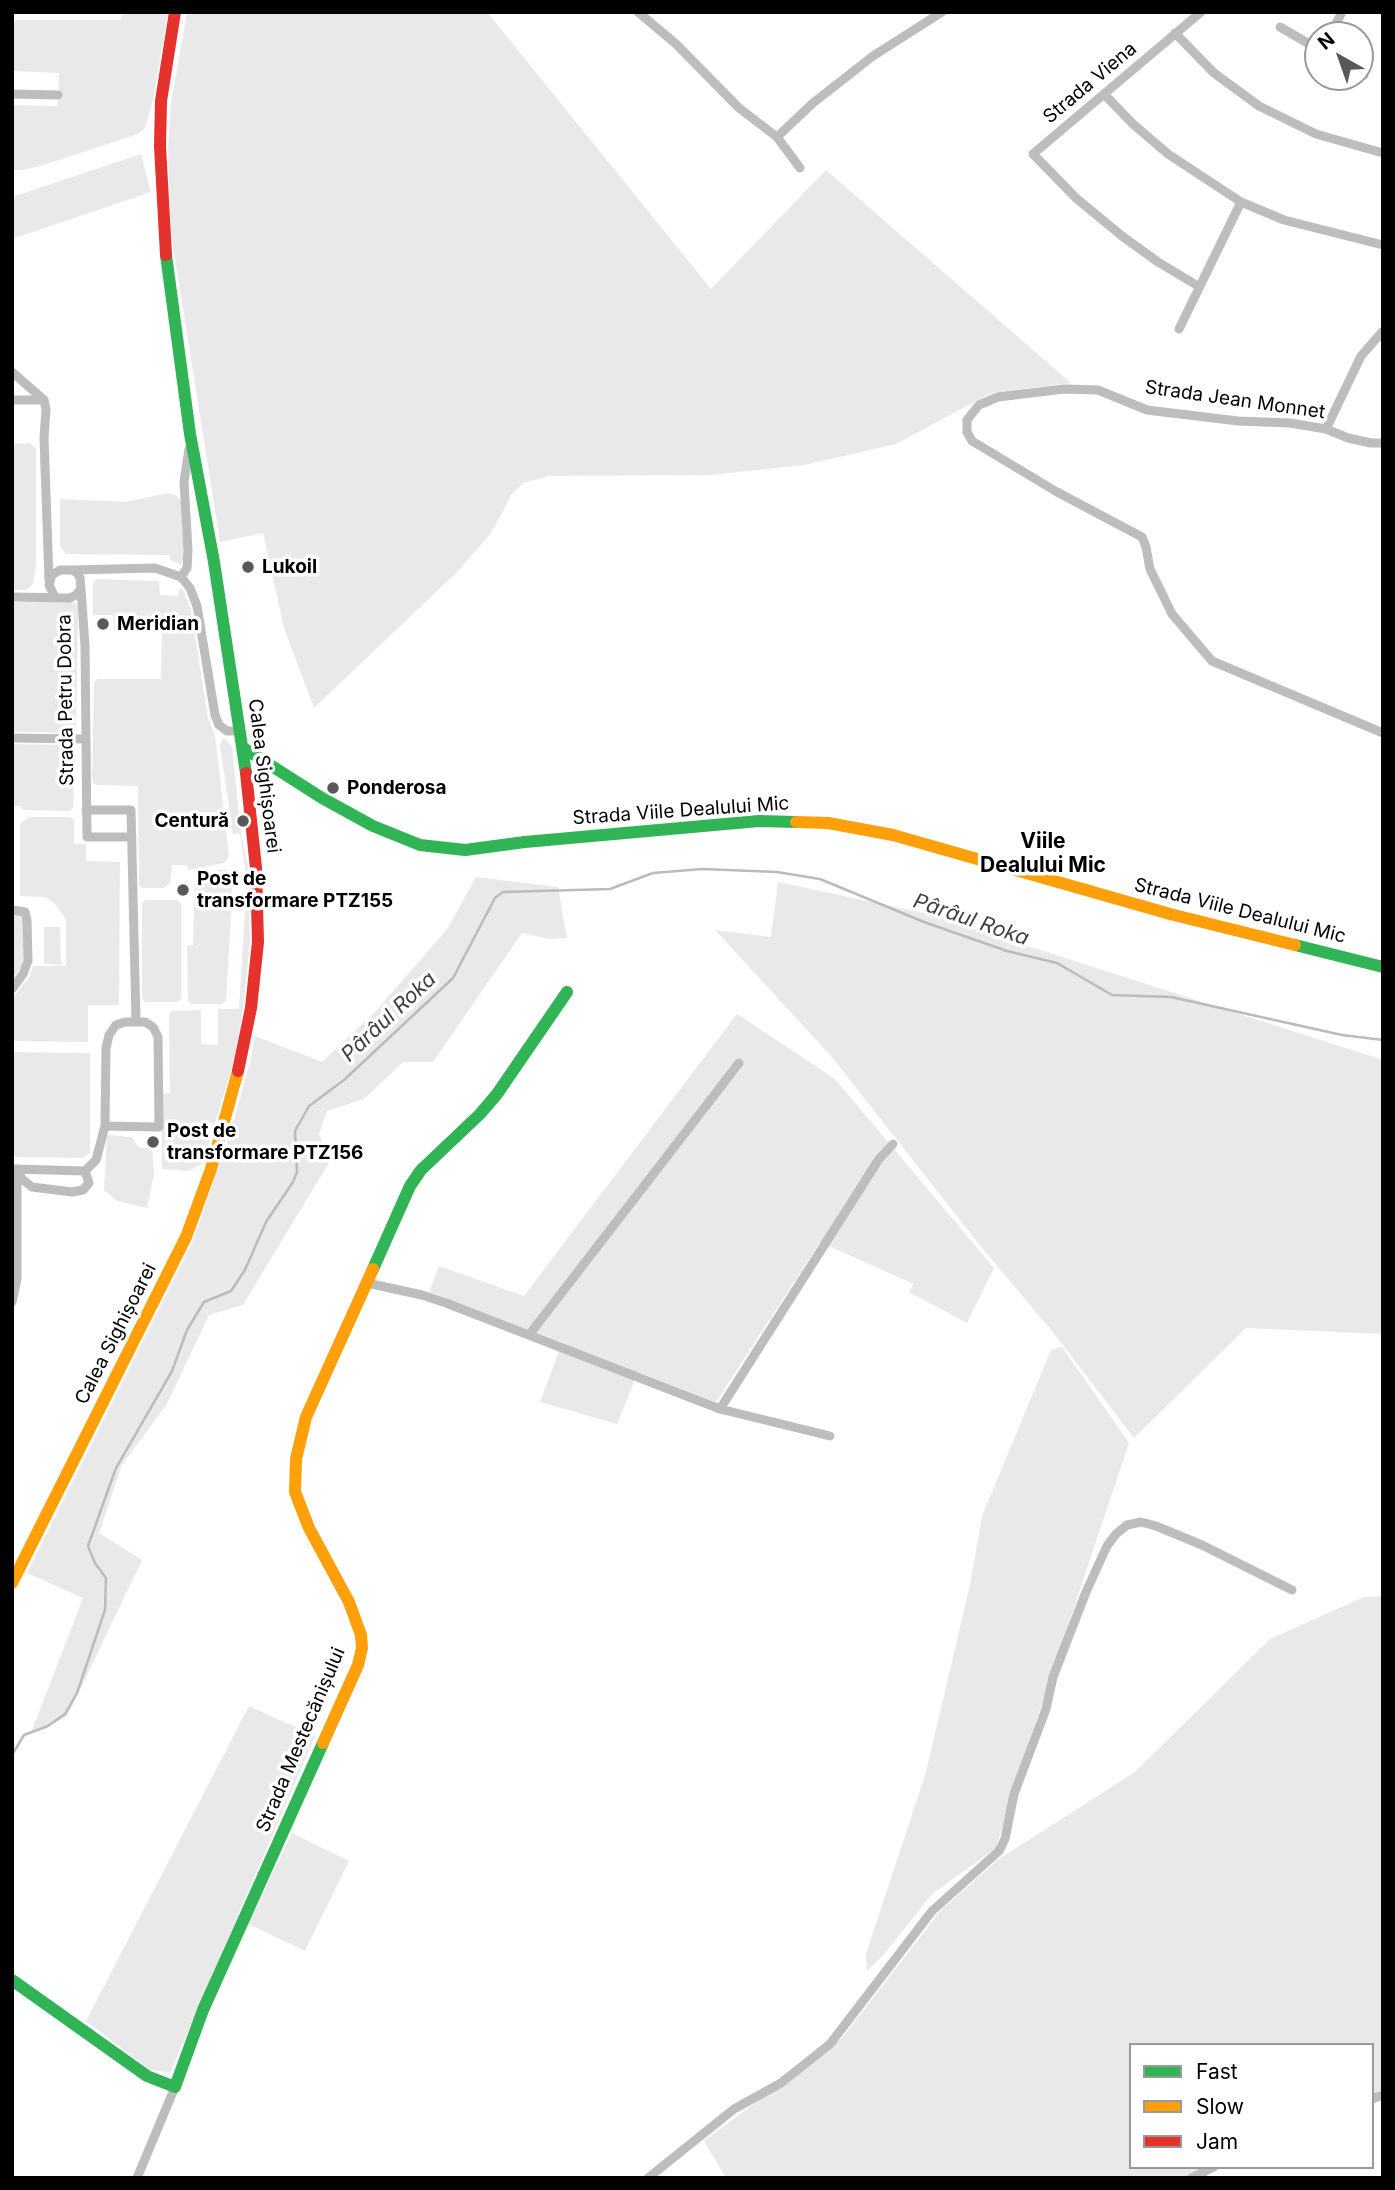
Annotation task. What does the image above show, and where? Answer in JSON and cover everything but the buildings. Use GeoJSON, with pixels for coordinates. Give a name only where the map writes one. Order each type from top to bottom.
{"type":"FeatureCollection","features":[{"type":"Feature","properties":{"kind":"street","name":"Calea Sighișoarei"},"geometry":{"type":"LineString","coordinates":[[12,1583],[180,1248],[211,1170],[242,1058],[258,942],[256,868],[240,731],[214,562],[190,434],[163,233],[161,102],[175,12]]}},
{"type":"Feature","properties":{"kind":"street"},"geometry":{"type":"LineString","coordinates":[[638,12],[676,44],[739,108],[777,137],[800,168]]}},
{"type":"Feature","properties":{"kind":"street"},"geometry":{"type":"LineString","coordinates":[[777,137],[813,103],[873,56],[942,12]]}},
{"type":"Feature","properties":{"kind":"street","name":"Strada Viena"},"geometry":{"type":"LineString","coordinates":[[1198,286],[1122,236],[1076,198],[1033,154],[1200,12]]}},
{"type":"Feature","properties":{"kind":"street"},"geometry":{"type":"LineString","coordinates":[[1280,27],[1304,41]]}},
{"type":"Feature","properties":{"kind":"street"},"geometry":{"type":"LineString","coordinates":[[1175,33],[1214,73],[1259,106],[1316,134],[1383,153]]}},
{"type":"Feature","properties":{"kind":"street"},"geometry":{"type":"LineString","coordinates":[[12,94],[58,95]]}},
{"type":"Feature","properties":{"kind":"street"},"geometry":{"type":"LineString","coordinates":[[1104,94],[1168,154],[1241,202],[1284,220],[1383,246]]}},
{"type":"Feature","properties":{"kind":"street"},"geometry":{"type":"LineString","coordinates":[[1179,329],[1241,202]]}},
{"type":"Feature","properties":{"kind":"street"},"geometry":{"type":"LineString","coordinates":[[1326,429],[1360,356],[1383,331]]}},
{"type":"Feature","properties":{"kind":"street"},"geometry":{"type":"LineString","coordinates":[[12,372],[44,400],[50,589],[55,597]]}},
{"type":"Feature","properties":{"kind":"street","name":"Strada Jean Monnet"},"geometry":{"type":"LineString","coordinates":[[1383,443],[1348,438],[1326,429],[1290,423],[1238,421],[1147,410],[1098,390],[1063,389],[999,397],[979,405],[967,420],[967,432],[972,441],[1057,492],[1142,537],[1150,569],[1171,614],[1212,661],[1383,733]]}},
{"type":"Feature","properties":{"kind":"street"},"geometry":{"type":"LineString","coordinates":[[12,400],[44,400]]}},
{"type":"Feature","properties":{"kind":"street"},"geometry":{"type":"LineString","coordinates":[[181,576],[187,568],[184,482],[190,434]]}},
{"type":"Feature","properties":{"kind":"street"},"geometry":{"type":"LineString","coordinates":[[50,580],[55,572],[72,570],[155,568],[181,576],[197,606],[215,715],[219,725],[227,731],[240,731]]}},
{"type":"Feature","properties":{"kind":"street"},"geometry":{"type":"LineString","coordinates":[[12,597],[70,598],[80,589],[80,578],[72,570]]}},
{"type":"Feature","properties":{"kind":"street","name":"Strada Petru Dobra"},"geometry":{"type":"LineString","coordinates":[[80,589],[85,670],[86,837],[132,837]]}},
{"type":"Feature","properties":{"kind":"street"},"geometry":{"type":"LineString","coordinates":[[12,738],[85,739]]}},
{"type":"Feature","properties":{"kind":"street","name":"Strada Viile Dealului Mic"},"geometry":{"type":"LineString","coordinates":[[242,747],[322,798],[373,826],[420,845],[465,850],[759,821],[828,823],[893,835],[1170,914],[1383,967]]}},
{"type":"Feature","properties":{"kind":"street","name":"Strada Petru Dobra"},"geometry":{"type":"LineString","coordinates":[[86,810],[131,810],[136,1021]]}},
{"type":"Feature","properties":{"kind":"street"},"geometry":{"type":"LineString","coordinates":[[12,910],[24,912],[26,917],[28,961],[23,974],[12,989]]}},
{"type":"Feature","properties":{"kind":"street","name":"Strada Mestecănișului"},"geometry":{"type":"LineString","coordinates":[[175,2087],[202,2010],[358,1665],[362,1648],[361,1636],[349,1602],[302,1512],[295,1492],[300,1435],[306,1417],[410,1186],[421,1170],[480,1114],[567,992]]}},
{"type":"Feature","properties":{"kind":"street"},"geometry":{"type":"LineString","coordinates":[[15,1169],[85,1171],[96,1160],[106,1126],[108,1035],[116,1025],[145,1022],[153,1027],[159,1037],[159,1127],[106,1126]]}},
{"type":"Feature","properties":{"kind":"street"},"geometry":{"type":"LineString","coordinates":[[529,1335],[739,1063]]}},
{"type":"Feature","properties":{"kind":"street"},"geometry":{"type":"LineString","coordinates":[[720,1409],[872,1171],[893,1143]]}},
{"type":"Feature","properties":{"kind":"street"},"geometry":{"type":"LineString","coordinates":[[15,1169],[32,1187],[72,1192],[83,1190],[89,1183],[85,1171]]}},
{"type":"Feature","properties":{"kind":"street"},"geometry":{"type":"LineString","coordinates":[[12,1302],[17,1279],[15,1169]]}},
{"type":"Feature","properties":{"kind":"street"},"geometry":{"type":"LineString","coordinates":[[367,1283],[422,1295],[720,1409],[830,1436]]}},
{"type":"Feature","properties":{"kind":"street"},"geometry":{"type":"LineString","coordinates":[[648,2178],[734,2109],[781,2083],[830,2044],[932,1911],[999,1851],[1014,1794],[1046,1709],[1053,1677],[1086,1592],[1115,1534],[1127,1525],[1142,1522],[1156,1526],[1202,1545],[1292,1590]]}},
{"type":"Feature","properties":{"kind":"street"},"geometry":{"type":"LineString","coordinates":[[12,1980],[147,2076],[175,2087],[137,2178]]}},
{"type":"Feature","properties":{"kind":"street"},"geometry":{"type":"LineString","coordinates":[[1191,2178],[1210,2169]]}},
{"type":"Feature","properties":{"kind":"shaded area"},"geometry":{"type":"Polygon","coordinates":[[[121,12],[168,12],[153,100],[145,128],[138,134],[40,166],[12,170],[12,105],[58,106],[59,73],[12,69],[13,23],[16,20],[121,20],[121,12]]]}},
{"type":"Feature","properties":{"kind":"shaded area"},"geometry":{"type":"Polygon","coordinates":[[[187,12],[487,12],[711,289],[826,170],[1071,383],[991,393],[896,444],[804,465],[711,475],[549,476],[523,483],[512,494],[491,533],[459,570],[314,708],[284,628],[263,533],[220,542],[171,233],[168,148],[171,103],[187,12]]]}},
{"type":"Feature","properties":{"kind":"shaded area"},"geometry":{"type":"Polygon","coordinates":[[[141,154],[151,192],[12,239],[12,197],[141,154]]]}},
{"type":"Feature","properties":{"kind":"shaded area"},"geometry":{"type":"Polygon","coordinates":[[[30,443],[36,449],[36,565],[33,584],[26,590],[12,590],[12,444],[30,443]]]}},
{"type":"Feature","properties":{"kind":"shaded area"},"geometry":{"type":"Polygon","coordinates":[[[168,493],[181,501],[186,549],[181,565],[170,560],[170,555],[66,554],[60,546],[60,499],[126,502],[168,493]]]}},
{"type":"Feature","properties":{"kind":"shaded area"},"geometry":{"type":"Polygon","coordinates":[[[97,579],[159,581],[160,595],[178,596],[179,588],[183,590],[191,610],[208,718],[215,735],[229,856],[224,863],[188,870],[187,865],[172,865],[170,883],[164,888],[142,888],[139,885],[138,786],[96,785],[92,781],[94,683],[97,679],[161,679],[162,632],[114,630],[113,615],[93,615],[93,583],[97,579]]]}},
{"type":"Feature","properties":{"kind":"shaded area"},"geometry":{"type":"Polygon","coordinates":[[[72,601],[78,606],[76,729],[72,733],[12,732],[12,602],[72,601]]]}},
{"type":"Feature","properties":{"kind":"shaded area"},"geometry":{"type":"Polygon","coordinates":[[[222,739],[232,747],[241,833],[248,867],[250,942],[243,1009],[235,1057],[203,1163],[188,1171],[162,1169],[162,1094],[170,1093],[169,1014],[172,1011],[201,1010],[201,1044],[218,1045],[218,1009],[239,1009],[246,894],[245,867],[240,834],[233,834],[220,746],[222,739]]]}},
{"type":"Feature","properties":{"kind":"shaded area"},"geometry":{"type":"Polygon","coordinates":[[[12,744],[71,745],[75,748],[73,808],[70,811],[24,810],[20,806],[12,806],[12,744]]]}},
{"type":"Feature","properties":{"kind":"shaded area"},"geometry":{"type":"Polygon","coordinates":[[[29,817],[70,817],[74,820],[74,844],[86,844],[86,861],[120,862],[119,1005],[88,1005],[88,1042],[12,1041],[12,999],[29,977],[33,966],[66,966],[66,919],[54,903],[45,897],[20,896],[20,824],[29,817]]]}},
{"type":"Feature","properties":{"kind":"shaded area"},"geometry":{"type":"Polygon","coordinates":[[[225,869],[231,873],[232,896],[226,1000],[222,1004],[191,1004],[188,1000],[187,946],[193,945],[195,875],[225,869]]]}},
{"type":"Feature","properties":{"kind":"shaded area"},"geometry":{"type":"Polygon","coordinates":[[[476,877],[558,887],[567,938],[549,939],[522,933],[433,1062],[403,1062],[364,1099],[327,1111],[319,1134],[330,1161],[243,1305],[209,1315],[167,1404],[122,1465],[99,1533],[142,1560],[67,1717],[31,1733],[83,1598],[27,1573],[193,1241],[228,1140],[255,1036],[322,1062],[375,1012],[448,928],[476,877]]]}},
{"type":"Feature","properties":{"kind":"shaded area"},"geometry":{"type":"Polygon","coordinates":[[[778,882],[928,914],[1383,1060],[1383,1334],[1246,1328],[1134,1438],[1056,1336],[978,1243],[831,1056],[715,930],[771,937],[778,882]]]}},
{"type":"Feature","properties":{"kind":"shaded area"},"geometry":{"type":"Polygon","coordinates":[[[145,900],[178,900],[181,904],[181,999],[177,1002],[145,1002],[142,998],[142,903],[145,900]]]}},
{"type":"Feature","properties":{"kind":"shaded area"},"geometry":{"type":"Polygon","coordinates":[[[12,915],[21,915],[23,918],[23,964],[12,979],[12,915]]]}},
{"type":"Feature","properties":{"kind":"shaded area"},"geometry":{"type":"Polygon","coordinates":[[[44,927],[60,927],[61,965],[44,964],[44,927]]]}},
{"type":"Feature","properties":{"kind":"shaded area"},"geometry":{"type":"Polygon","coordinates":[[[737,1014],[835,1079],[994,1268],[967,1323],[909,1292],[914,1284],[820,1242],[716,1402],[638,1372],[617,1424],[540,1402],[562,1343],[429,1292],[439,1266],[524,1296],[737,1014]]]}},
{"type":"Feature","properties":{"kind":"shaded area"},"geometry":{"type":"Polygon","coordinates":[[[12,1052],[90,1053],[90,1153],[82,1158],[12,1157],[12,1052]]]}},
{"type":"Feature","properties":{"kind":"shaded area"},"geometry":{"type":"Polygon","coordinates":[[[107,1135],[132,1137],[139,1148],[152,1147],[154,1174],[147,1208],[117,1201],[104,1190],[107,1135]]]}},
{"type":"Feature","properties":{"kind":"shaded area"},"geometry":{"type":"Polygon","coordinates":[[[1062,1347],[1129,1443],[996,1848],[932,1894],[885,1953],[867,1971],[866,1954],[926,1772],[970,1585],[982,1516],[1051,1350],[1062,1347]]]}},
{"type":"Feature","properties":{"kind":"shaded area"},"geometry":{"type":"Polygon","coordinates":[[[1383,1596],[1383,2091],[1374,2095],[1374,2043],[1129,2043],[1129,2169],[1208,2169],[1189,2178],[726,2178],[704,2141],[842,2038],[942,1909],[999,1859],[1135,1772],[1270,1639],[1364,1597],[1383,1596]]]}},
{"type":"Feature","properties":{"kind":"shaded area"},"geometry":{"type":"Polygon","coordinates":[[[249,1706],[315,1736],[170,2073],[150,2070],[86,2021],[249,1706]]]}},
{"type":"Feature","properties":{"kind":"shaded area"},"geometry":{"type":"Polygon","coordinates":[[[292,1833],[349,1861],[305,1951],[248,1924],[292,1833]]]}},
{"type":"Feature","properties":{"kind":"waterway","name":"Pârâul Roka"},"geometry":{"type":"LineString","coordinates":[[12,1755],[24,1735],[48,1726],[65,1714],[77,1693],[105,1610],[106,1578],[95,1563],[88,1546],[116,1468],[172,1371],[187,1330],[204,1302],[231,1291],[245,1270],[266,1222],[293,1182],[297,1172],[295,1131],[309,1106],[344,1080],[453,978],[495,898],[503,892],[610,889],[653,873],[702,869],[777,872],[820,879],[924,922],[1007,951],[1057,963],[1112,995],[1171,997],[1342,1035],[1383,1040]]}},
{"type":"Feature","properties":{"kind":"traffic: fast"},"geometry":{"type":"LineString","coordinates":[[166,255],[190,434],[214,562],[246,773]]}},
{"type":"Feature","properties":{"kind":"traffic: fast"},"geometry":{"type":"LineString","coordinates":[[242,747],[322,798],[373,826],[420,845],[465,850],[759,821],[796,822]]}},
{"type":"Feature","properties":{"kind":"traffic: fast"},"geometry":{"type":"LineString","coordinates":[[1295,945],[1383,967]]}},
{"type":"Feature","properties":{"kind":"traffic: fast"},"geometry":{"type":"LineString","coordinates":[[373,1269],[410,1186],[421,1170],[480,1114],[497,1094],[567,992]]}},
{"type":"Feature","properties":{"kind":"traffic: fast"},"geometry":{"type":"LineString","coordinates":[[12,1980],[147,2076],[175,2087],[203,2010],[323,1743]]}},
{"type":"Feature","properties":{"kind":"traffic: slow"},"geometry":{"type":"LineString","coordinates":[[796,822],[828,823],[893,835],[1170,914],[1295,945]]}},
{"type":"Feature","properties":{"kind":"traffic: slow"},"geometry":{"type":"LineString","coordinates":[[12,1583],[186,1237],[211,1169],[238,1071]]}},
{"type":"Feature","properties":{"kind":"traffic: slow"},"geometry":{"type":"LineString","coordinates":[[323,1743],[358,1665],[362,1648],[361,1635],[349,1602],[309,1528],[295,1492],[296,1459],[306,1417],[373,1269]]}},
{"type":"Feature","properties":{"kind":"traffic: jam"},"geometry":{"type":"LineString","coordinates":[[166,255],[160,146],[161,101],[175,12]]}},
{"type":"Feature","properties":{"kind":"traffic: jam"},"geometry":{"type":"LineString","coordinates":[[238,1071],[251,1008],[258,942],[256,868],[246,773]]}},
{"type":"Feature","properties":{"kind":"place","name":"Lukoil"},"geometry":{"type":"Point","coordinates":[248,567]}},
{"type":"Feature","properties":{"kind":"place","name":"Meridian"},"geometry":{"type":"Point","coordinates":[103,624]}},
{"type":"Feature","properties":{"kind":"place","name":"Ponderosa"},"geometry":{"type":"Point","coordinates":[333,788]}},
{"type":"Feature","properties":{"kind":"place","name":"Centură"},"geometry":{"type":"Point","coordinates":[243,821]}},
{"type":"Feature","properties":{"kind":"place","name":"Post de transformare PTZ155"},"geometry":{"type":"Point","coordinates":[183,890]}},
{"type":"Feature","properties":{"kind":"place","name":"Post de transformare PTZ156"},"geometry":{"type":"Point","coordinates":[153,1142]}},
{"type":"Feature","properties":{"kind":"district","name":"Viile Dealului Mic"},"geometry":{"type":"Point","coordinates":[1043,854]}}]}
